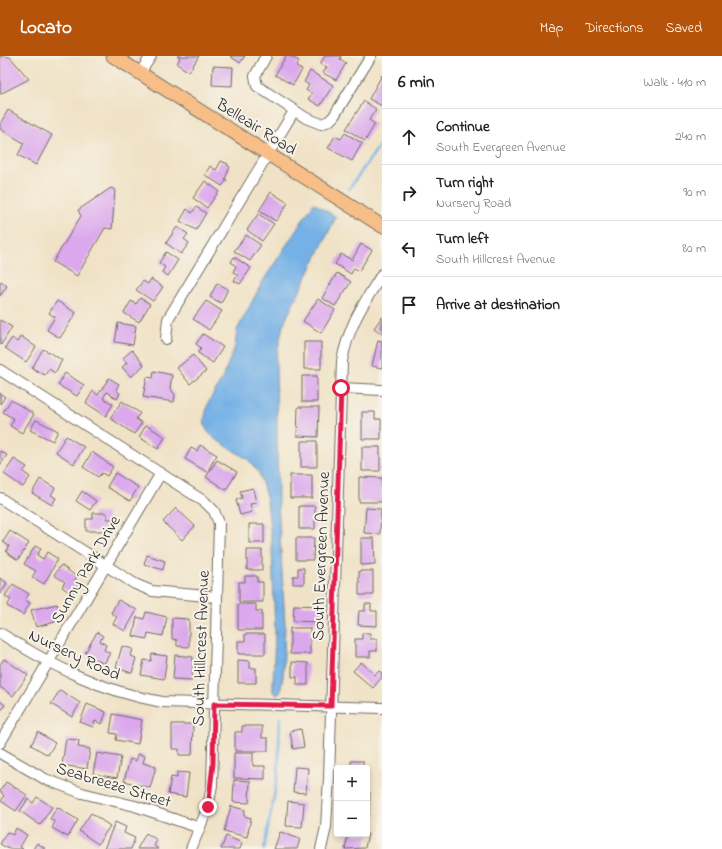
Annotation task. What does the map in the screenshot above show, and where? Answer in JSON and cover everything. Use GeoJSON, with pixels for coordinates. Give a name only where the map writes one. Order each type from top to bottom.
{"type":"FeatureCollection","features":[{"type":"Feature","properties":{"kind":"main road","name":"Belleair Road"},"geometry":{"type":"LineString","coordinates":[[113,56],[382,226]]}},
{"type":"Feature","properties":{"kind":"street"},"geometry":{"type":"LineString","coordinates":[[140,73],[150,56]]}},
{"type":"Feature","properties":{"kind":"street"},"geometry":{"type":"LineString","coordinates":[[266,56],[255,76],[256,84],[260,89],[294,111],[317,123],[329,122],[371,56]]}},
{"type":"Feature","properties":{"kind":"street"},"geometry":{"type":"LineString","coordinates":[[166,339],[168,319],[294,111]]}},
{"type":"Feature","properties":{"kind":"street","name":"South Evergreen Avenue"},"geometry":{"type":"LineString","coordinates":[[321,849],[326,827],[328,803],[342,361],[346,341],[352,324],[382,274]]}},
{"type":"Feature","properties":{"kind":"street","name":"South Hillcrest Avenue"},"geometry":{"type":"LineString","coordinates":[[0,370],[205,502],[214,511],[219,523],[212,785],[208,807],[191,849]]}},
{"type":"Feature","properties":{"kind":"street"},"geometry":{"type":"LineString","coordinates":[[341,388],[382,390]]}},
{"type":"Feature","properties":{"kind":"street","name":"Sunny Park Drive"},"geometry":{"type":"LineString","coordinates":[[0,742],[49,662],[104,565],[161,473]]}},
{"type":"Feature","properties":{"kind":"street"},"geometry":{"type":"LineString","coordinates":[[0,498],[135,584],[152,591],[217,597]]}},
{"type":"Feature","properties":{"kind":"street","name":"Nursery Road"},"geometry":{"type":"LineString","coordinates":[[0,633],[49,662],[88,681],[131,696],[162,702],[382,708]]}},
{"type":"Feature","properties":{"kind":"street","name":"Seabreeze Street"},"geometry":{"type":"LineString","coordinates":[[0,753],[45,779],[82,793],[135,806],[200,828]]}},
{"type":"Feature","properties":{"kind":"water"},"geometry":{"type":"Polygon","coordinates":[[[314,203],[336,217],[283,325],[276,359],[278,500],[285,624],[283,677],[280,693],[277,695],[273,692],[275,633],[272,548],[267,500],[259,473],[249,460],[215,439],[207,431],[204,422],[208,403],[220,383],[235,347],[237,330],[263,281],[314,203]]]}},
{"type":"Feature","properties":{"kind":"building"},"geometry":{"type":"Polygon","coordinates":[[[0,56],[10,57],[29,79],[0,94],[0,56]]]}},
{"type":"Feature","properties":{"kind":"building"},"geometry":{"type":"Polygon","coordinates":[[[177,56],[199,56],[189,72],[177,64],[180,58],[177,56]]]}},
{"type":"Feature","properties":{"kind":"building"},"geometry":{"type":"Polygon","coordinates":[[[230,56],[245,56],[240,63],[230,56]]]}},
{"type":"Feature","properties":{"kind":"building"},"geometry":{"type":"Polygon","coordinates":[[[286,56],[290,56],[299,61],[296,67],[302,70],[293,85],[275,75],[286,56]]]}},
{"type":"Feature","properties":{"kind":"building"},"geometry":{"type":"Polygon","coordinates":[[[325,56],[341,56],[340,59],[346,63],[336,80],[323,73],[327,67],[320,64],[325,56]]]}},
{"type":"Feature","properties":{"kind":"building"},"geometry":{"type":"Polygon","coordinates":[[[213,66],[233,67],[232,86],[212,85],[213,66]]]}},
{"type":"Feature","properties":{"kind":"building"},"geometry":{"type":"Polygon","coordinates":[[[310,71],[333,85],[320,106],[308,99],[312,94],[306,90],[309,85],[304,82],[310,71]]]}},
{"type":"Feature","properties":{"kind":"building"},"geometry":{"type":"Polygon","coordinates":[[[382,75],[382,106],[369,99],[382,75]]]}},
{"type":"Feature","properties":{"kind":"building"},"geometry":{"type":"Polygon","coordinates":[[[364,101],[376,109],[369,120],[375,124],[365,141],[346,129],[364,101]]]}},
{"type":"Feature","properties":{"kind":"building"},"geometry":{"type":"Polygon","coordinates":[[[8,110],[52,135],[36,165],[18,155],[24,143],[0,129],[0,124],[8,110]]]}},
{"type":"Feature","properties":{"kind":"building"},"geometry":{"type":"Polygon","coordinates":[[[345,133],[362,143],[352,161],[328,148],[335,136],[341,139],[345,133]]]}},
{"type":"Feature","properties":{"kind":"building"},"geometry":{"type":"Polygon","coordinates":[[[221,161],[228,164],[227,165],[230,167],[225,179],[227,180],[222,186],[205,175],[210,166],[216,170],[221,161]]]}},
{"type":"Feature","properties":{"kind":"building"},"geometry":{"type":"Polygon","coordinates":[[[205,181],[219,191],[207,208],[193,198],[205,181]]]}},
{"type":"Feature","properties":{"kind":"building"},"geometry":{"type":"Polygon","coordinates":[[[111,188],[115,190],[112,229],[105,228],[77,276],[53,262],[81,216],[78,210],[111,188]]]}},
{"type":"Feature","properties":{"kind":"building"},"geometry":{"type":"Polygon","coordinates":[[[271,192],[288,203],[276,221],[259,211],[271,192]]]}},
{"type":"Feature","properties":{"kind":"building"},"geometry":{"type":"Polygon","coordinates":[[[196,207],[206,213],[196,230],[180,221],[187,209],[192,213],[196,207]]]}},
{"type":"Feature","properties":{"kind":"building"},"geometry":{"type":"Polygon","coordinates":[[[258,214],[274,224],[262,241],[247,230],[258,214]]]}},
{"type":"Feature","properties":{"kind":"building"},"geometry":{"type":"Polygon","coordinates":[[[177,227],[188,234],[184,239],[189,243],[181,254],[166,243],[177,227]]]}},
{"type":"Feature","properties":{"kind":"building"},"geometry":{"type":"Polygon","coordinates":[[[246,235],[261,245],[250,261],[234,251],[246,235]]]}},
{"type":"Feature","properties":{"kind":"building"},"geometry":{"type":"Polygon","coordinates":[[[361,244],[372,250],[359,271],[354,268],[351,274],[335,264],[341,254],[352,260],[361,244]]]}},
{"type":"Feature","properties":{"kind":"building"},"geometry":{"type":"Polygon","coordinates":[[[166,252],[178,260],[168,276],[162,272],[165,267],[159,263],[166,252]]]}},
{"type":"Feature","properties":{"kind":"building"},"geometry":{"type":"Polygon","coordinates":[[[234,257],[251,268],[240,284],[234,281],[238,275],[233,272],[236,266],[231,262],[234,257]]]}},
{"type":"Feature","properties":{"kind":"building"},"geometry":{"type":"Polygon","coordinates":[[[337,273],[351,282],[335,306],[322,298],[337,273]]]}},
{"type":"Feature","properties":{"kind":"building"},"geometry":{"type":"Polygon","coordinates":[[[151,279],[163,287],[153,301],[136,290],[143,281],[148,284],[151,279]]]}},
{"type":"Feature","properties":{"kind":"building"},"geometry":{"type":"Polygon","coordinates":[[[1,281],[7,286],[0,296],[0,283],[1,281]]]}},
{"type":"Feature","properties":{"kind":"building"},"geometry":{"type":"Polygon","coordinates":[[[217,283],[228,289],[221,303],[210,297],[217,283]]]}},
{"type":"Feature","properties":{"kind":"building"},"geometry":{"type":"Polygon","coordinates":[[[140,298],[150,304],[139,322],[124,313],[131,301],[136,304],[140,298]]]}},
{"type":"Feature","properties":{"kind":"building"},"geometry":{"type":"Polygon","coordinates":[[[318,299],[335,310],[321,333],[303,321],[318,299]]]}},
{"type":"Feature","properties":{"kind":"building"},"geometry":{"type":"Polygon","coordinates":[[[57,301],[76,313],[60,338],[47,330],[55,317],[49,313],[57,301]]]}},
{"type":"Feature","properties":{"kind":"building"},"geometry":{"type":"Polygon","coordinates":[[[206,301],[222,311],[209,330],[193,319],[206,301]]]}},
{"type":"Feature","properties":{"kind":"building"},"geometry":{"type":"Polygon","coordinates":[[[382,317],[382,334],[374,328],[382,317]]]}},
{"type":"Feature","properties":{"kind":"building"},"geometry":{"type":"Polygon","coordinates":[[[0,320],[12,327],[1,345],[0,344],[0,320]]]}},
{"type":"Feature","properties":{"kind":"building"},"geometry":{"type":"Polygon","coordinates":[[[118,323],[136,326],[133,345],[115,342],[118,323]]]}},
{"type":"Feature","properties":{"kind":"building"},"geometry":{"type":"Polygon","coordinates":[[[203,334],[223,347],[213,363],[198,353],[201,348],[196,344],[203,334]]]}},
{"type":"Feature","properties":{"kind":"building"},"geometry":{"type":"Polygon","coordinates":[[[21,336],[36,347],[26,362],[5,348],[12,338],[17,342],[21,336]]]}},
{"type":"Feature","properties":{"kind":"building"},"geometry":{"type":"Polygon","coordinates":[[[378,340],[382,341],[382,368],[372,366],[378,340]]]}},
{"type":"Feature","properties":{"kind":"building"},"geometry":{"type":"Polygon","coordinates":[[[304,342],[321,342],[321,369],[304,369],[304,342]]]}},
{"type":"Feature","properties":{"kind":"building"},"geometry":{"type":"Polygon","coordinates":[[[43,349],[62,360],[55,373],[49,369],[45,375],[32,368],[43,349]]]}},
{"type":"Feature","properties":{"kind":"building"},"geometry":{"type":"Polygon","coordinates":[[[132,350],[144,365],[131,377],[122,367],[127,363],[123,358],[132,350]]]}},
{"type":"Feature","properties":{"kind":"building"},"geometry":{"type":"Polygon","coordinates":[[[193,355],[206,371],[190,384],[177,368],[193,355]]]}},
{"type":"Feature","properties":{"kind":"building"},"geometry":{"type":"Polygon","coordinates":[[[154,371],[172,375],[170,388],[175,395],[174,402],[143,397],[147,377],[153,378],[154,371]]]}},
{"type":"Feature","properties":{"kind":"building"},"geometry":{"type":"Polygon","coordinates":[[[65,373],[84,385],[77,396],[58,385],[65,373]]]}},
{"type":"Feature","properties":{"kind":"building"},"geometry":{"type":"Polygon","coordinates":[[[302,376],[317,376],[317,402],[302,402],[302,376]]]}},
{"type":"Feature","properties":{"kind":"building"},"geometry":{"type":"Polygon","coordinates":[[[109,378],[119,384],[116,390],[120,393],[117,399],[107,392],[103,398],[113,404],[106,416],[86,403],[93,391],[98,395],[109,378]]]}},
{"type":"Feature","properties":{"kind":"building"},"geometry":{"type":"Polygon","coordinates":[[[0,393],[5,397],[0,404],[0,393]]]}},
{"type":"Feature","properties":{"kind":"building"},"geometry":{"type":"Polygon","coordinates":[[[11,400],[34,414],[22,433],[10,426],[14,419],[3,412],[11,400]]]}},
{"type":"Feature","properties":{"kind":"building"},"geometry":{"type":"Polygon","coordinates":[[[122,401],[140,413],[136,419],[142,423],[134,434],[110,418],[122,401]]]}},
{"type":"Feature","properties":{"kind":"building"},"geometry":{"type":"Polygon","coordinates":[[[298,407],[319,407],[318,437],[297,436],[298,407]]]}},
{"type":"Feature","properties":{"kind":"building"},"geometry":{"type":"Polygon","coordinates":[[[362,412],[375,412],[375,419],[381,419],[381,439],[362,439],[362,412]]]}},
{"type":"Feature","properties":{"kind":"building"},"geometry":{"type":"Polygon","coordinates":[[[36,420],[58,431],[53,441],[30,430],[36,420]]]}},
{"type":"Feature","properties":{"kind":"building"},"geometry":{"type":"Polygon","coordinates":[[[146,425],[165,437],[158,449],[139,437],[146,425]]]}},
{"type":"Feature","properties":{"kind":"building"},"geometry":{"type":"Polygon","coordinates":[[[66,436],[84,447],[74,464],[56,452],[66,436]]]}},
{"type":"Feature","properties":{"kind":"building"},"geometry":{"type":"Polygon","coordinates":[[[301,441],[317,441],[317,467],[301,467],[301,441]]]}},
{"type":"Feature","properties":{"kind":"building"},"geometry":{"type":"Polygon","coordinates":[[[200,445],[217,455],[207,472],[185,459],[191,448],[197,451],[200,445]]]}},
{"type":"Feature","properties":{"kind":"building"},"geometry":{"type":"Polygon","coordinates":[[[362,447],[380,447],[380,471],[362,471],[362,447]]]}},
{"type":"Feature","properties":{"kind":"building"},"geometry":{"type":"Polygon","coordinates":[[[0,451],[7,455],[0,465],[0,451]]]}},
{"type":"Feature","properties":{"kind":"building"},"geometry":{"type":"Polygon","coordinates":[[[92,452],[113,467],[107,476],[102,473],[98,477],[83,467],[92,452]]]}},
{"type":"Feature","properties":{"kind":"building"},"geometry":{"type":"Polygon","coordinates":[[[14,459],[27,467],[23,472],[30,477],[23,487],[4,474],[14,459]]]}},
{"type":"Feature","properties":{"kind":"building"},"geometry":{"type":"Polygon","coordinates":[[[217,460],[237,472],[226,490],[206,477],[217,460]]]}},
{"type":"Feature","properties":{"kind":"building"},"geometry":{"type":"Polygon","coordinates":[[[115,473],[138,487],[130,501],[107,487],[115,473]]]}},
{"type":"Feature","properties":{"kind":"building"},"geometry":{"type":"Polygon","coordinates":[[[290,475],[312,475],[312,498],[290,498],[290,475]]]}},
{"type":"Feature","properties":{"kind":"building"},"geometry":{"type":"Polygon","coordinates":[[[359,477],[382,478],[382,502],[359,502],[359,477]]]}},
{"type":"Feature","properties":{"kind":"building"},"geometry":{"type":"Polygon","coordinates":[[[40,479],[55,488],[51,495],[56,498],[52,505],[32,493],[40,479]]]}},
{"type":"Feature","properties":{"kind":"building"},"geometry":{"type":"Polygon","coordinates":[[[253,488],[256,503],[250,504],[252,512],[240,515],[236,500],[242,498],[240,491],[253,488]]]}},
{"type":"Feature","properties":{"kind":"building"},"geometry":{"type":"Polygon","coordinates":[[[82,491],[96,501],[90,510],[76,501],[82,491]]]}},
{"type":"Feature","properties":{"kind":"building"},"geometry":{"type":"Polygon","coordinates":[[[299,506],[315,506],[315,529],[299,529],[299,506]]]}},
{"type":"Feature","properties":{"kind":"building"},"geometry":{"type":"Polygon","coordinates":[[[176,508],[195,526],[182,540],[163,522],[176,508]]]}},
{"type":"Feature","properties":{"kind":"building"},"geometry":{"type":"Polygon","coordinates":[[[366,508],[381,509],[380,534],[364,533],[366,508]]]}},
{"type":"Feature","properties":{"kind":"building"},"geometry":{"type":"Polygon","coordinates":[[[93,513],[107,513],[107,519],[113,519],[113,531],[86,531],[86,519],[93,519],[93,513]]]}},
{"type":"Feature","properties":{"kind":"building"},"geometry":{"type":"Polygon","coordinates":[[[249,524],[264,524],[264,543],[249,543],[249,524]]]}},
{"type":"Feature","properties":{"kind":"building"},"geometry":{"type":"Polygon","coordinates":[[[10,531],[29,543],[18,560],[6,552],[9,546],[3,542],[10,531]]]}},
{"type":"Feature","properties":{"kind":"building"},"geometry":{"type":"Polygon","coordinates":[[[296,538],[314,538],[313,560],[296,560],[296,538]]]}},
{"type":"Feature","properties":{"kind":"building"},"geometry":{"type":"Polygon","coordinates":[[[361,538],[374,538],[375,564],[361,565],[361,538]]]}},
{"type":"Feature","properties":{"kind":"building"},"geometry":{"type":"Polygon","coordinates":[[[35,546],[41,549],[37,555],[43,559],[47,552],[58,559],[44,584],[32,577],[36,571],[24,564],[35,546]]]}},
{"type":"Feature","properties":{"kind":"building"},"geometry":{"type":"Polygon","coordinates":[[[247,550],[262,550],[262,570],[247,570],[247,550]]]}},
{"type":"Feature","properties":{"kind":"building"},"geometry":{"type":"Polygon","coordinates":[[[147,555],[165,561],[163,570],[144,564],[147,555]]]}},
{"type":"Feature","properties":{"kind":"building"},"geometry":{"type":"Polygon","coordinates":[[[61,565],[77,577],[74,581],[79,585],[72,594],[62,587],[65,582],[54,575],[61,565]]]}},
{"type":"Feature","properties":{"kind":"building"},"geometry":{"type":"Polygon","coordinates":[[[298,568],[304,568],[304,584],[293,584],[293,576],[298,576],[298,568]]]}},
{"type":"Feature","properties":{"kind":"building"},"geometry":{"type":"Polygon","coordinates":[[[359,571],[373,571],[373,595],[359,595],[359,571]]]}},
{"type":"Feature","properties":{"kind":"building"},"geometry":{"type":"Polygon","coordinates":[[[245,576],[257,576],[257,582],[263,582],[263,602],[239,602],[239,582],[245,582],[245,576]]]}},
{"type":"Feature","properties":{"kind":"building"},"geometry":{"type":"Polygon","coordinates":[[[0,578],[7,583],[0,594],[0,578]]]}},
{"type":"Feature","properties":{"kind":"building"},"geometry":{"type":"Polygon","coordinates":[[[13,584],[29,594],[25,600],[30,603],[23,615],[7,606],[11,600],[5,596],[13,584]]]}},
{"type":"Feature","properties":{"kind":"building"},"geometry":{"type":"Polygon","coordinates":[[[118,600],[137,610],[125,631],[113,624],[117,617],[111,613],[118,600]]]}},
{"type":"Feature","properties":{"kind":"building"},"geometry":{"type":"Polygon","coordinates":[[[57,604],[60,614],[53,616],[55,622],[36,627],[31,610],[57,604]]]}},
{"type":"Feature","properties":{"kind":"building"},"geometry":{"type":"Polygon","coordinates":[[[238,604],[256,604],[256,611],[262,611],[262,630],[238,630],[238,604]]]}},
{"type":"Feature","properties":{"kind":"building"},"geometry":{"type":"Polygon","coordinates":[[[365,604],[371,604],[371,611],[377,611],[377,626],[358,625],[359,611],[365,611],[365,604]]]}},
{"type":"Feature","properties":{"kind":"building"},"geometry":{"type":"Polygon","coordinates":[[[294,605],[321,606],[320,622],[293,621],[294,605]]]}},
{"type":"Feature","properties":{"kind":"building"},"geometry":{"type":"Polygon","coordinates":[[[146,612],[167,617],[163,636],[148,633],[147,639],[133,636],[137,617],[144,619],[146,612]]]}},
{"type":"Feature","properties":{"kind":"building"},"geometry":{"type":"Polygon","coordinates":[[[172,618],[189,619],[189,647],[177,646],[177,640],[172,639],[172,618]]]}},
{"type":"Feature","properties":{"kind":"building"},"geometry":{"type":"Polygon","coordinates":[[[290,628],[310,628],[310,654],[290,654],[290,628]]]}},
{"type":"Feature","properties":{"kind":"building"},"geometry":{"type":"Polygon","coordinates":[[[97,632],[103,636],[100,641],[106,645],[104,650],[110,653],[104,664],[85,653],[97,632]]]}},
{"type":"Feature","properties":{"kind":"building"},"geometry":{"type":"Polygon","coordinates":[[[362,633],[370,633],[370,639],[377,639],[377,651],[370,651],[370,657],[355,657],[355,639],[362,639],[362,633]]]}},
{"type":"Feature","properties":{"kind":"building"},"geometry":{"type":"Polygon","coordinates":[[[245,634],[265,634],[265,654],[238,654],[238,641],[245,641],[245,634]]]}},
{"type":"Feature","properties":{"kind":"building"},"geometry":{"type":"Polygon","coordinates":[[[122,646],[133,649],[131,656],[136,658],[132,673],[116,668],[122,646]]]}},
{"type":"Feature","properties":{"kind":"building"},"geometry":{"type":"Polygon","coordinates":[[[152,654],[167,656],[164,679],[141,675],[144,660],[151,661],[152,654]]]}},
{"type":"Feature","properties":{"kind":"building"},"geometry":{"type":"Polygon","coordinates":[[[175,655],[193,657],[192,680],[173,679],[175,655]]]}},
{"type":"Feature","properties":{"kind":"building"},"geometry":{"type":"Polygon","coordinates":[[[4,659],[28,675],[13,696],[0,687],[0,664],[4,659]]]}},
{"type":"Feature","properties":{"kind":"building"},"geometry":{"type":"Polygon","coordinates":[[[238,660],[250,661],[250,668],[256,668],[256,683],[238,683],[238,660]]]}},
{"type":"Feature","properties":{"kind":"building"},"geometry":{"type":"Polygon","coordinates":[[[292,662],[308,663],[308,685],[297,685],[297,677],[292,677],[292,662]]]}},
{"type":"Feature","properties":{"kind":"building"},"geometry":{"type":"Polygon","coordinates":[[[361,662],[375,675],[379,671],[382,673],[382,677],[373,688],[353,671],[361,662]]]}},
{"type":"Feature","properties":{"kind":"building"},"geometry":{"type":"Polygon","coordinates":[[[60,690],[80,703],[72,717],[51,704],[60,690]]]}},
{"type":"Feature","properties":{"kind":"building"},"geometry":{"type":"Polygon","coordinates":[[[0,701],[5,705],[0,712],[0,701]]]}},
{"type":"Feature","properties":{"kind":"building"},"geometry":{"type":"Polygon","coordinates":[[[87,704],[106,712],[102,724],[95,721],[93,727],[80,722],[87,704]]]}},
{"type":"Feature","properties":{"kind":"building"},"geometry":{"type":"Polygon","coordinates":[[[113,714],[142,720],[138,744],[116,740],[117,734],[110,733],[113,714]]]}},
{"type":"Feature","properties":{"kind":"building"},"geometry":{"type":"Polygon","coordinates":[[[172,724],[193,724],[192,755],[179,755],[179,749],[172,749],[172,724]]]}},
{"type":"Feature","properties":{"kind":"building"},"geometry":{"type":"Polygon","coordinates":[[[242,726],[262,726],[262,738],[268,738],[268,751],[235,751],[235,732],[242,732],[242,726]]]}},
{"type":"Feature","properties":{"kind":"building"},"geometry":{"type":"Polygon","coordinates":[[[301,729],[304,747],[293,749],[290,731],[301,729]]]}},
{"type":"Feature","properties":{"kind":"building"},"geometry":{"type":"Polygon","coordinates":[[[38,732],[55,743],[48,755],[31,745],[38,732]]]}},
{"type":"Feature","properties":{"kind":"building"},"geometry":{"type":"Polygon","coordinates":[[[66,739],[79,740],[78,747],[90,749],[87,769],[62,765],[66,739]]]}},
{"type":"Feature","properties":{"kind":"building"},"geometry":{"type":"Polygon","coordinates":[[[97,753],[121,757],[117,778],[93,774],[97,753]]]}},
{"type":"Feature","properties":{"kind":"building"},"geometry":{"type":"Polygon","coordinates":[[[234,753],[253,753],[253,766],[265,766],[265,779],[234,778],[234,753]]]}},
{"type":"Feature","properties":{"kind":"building"},"geometry":{"type":"Polygon","coordinates":[[[138,754],[145,756],[143,763],[156,767],[150,788],[124,781],[130,759],[136,761],[138,754]]]}},
{"type":"Feature","properties":{"kind":"building"},"geometry":{"type":"Polygon","coordinates":[[[351,761],[363,761],[363,765],[351,765],[351,761]]]}},
{"type":"Feature","properties":{"kind":"building"},"geometry":{"type":"Polygon","coordinates":[[[295,767],[308,768],[306,793],[293,792],[295,767]]]}},
{"type":"Feature","properties":{"kind":"building"},"geometry":{"type":"Polygon","coordinates":[[[177,772],[189,773],[186,797],[168,794],[171,777],[177,778],[177,772]]]}},
{"type":"Feature","properties":{"kind":"building"},"geometry":{"type":"Polygon","coordinates":[[[234,780],[250,781],[249,803],[233,802],[234,780]]]}},
{"type":"Feature","properties":{"kind":"building"},"geometry":{"type":"Polygon","coordinates":[[[6,782],[27,795],[16,811],[1,801],[4,796],[0,791],[6,782]]]}},
{"type":"Feature","properties":{"kind":"building"},"geometry":{"type":"Polygon","coordinates":[[[37,797],[52,807],[40,825],[20,811],[28,799],[33,803],[37,797]]]}},
{"type":"Feature","properties":{"kind":"building"},"geometry":{"type":"Polygon","coordinates":[[[288,801],[304,803],[302,827],[286,826],[288,801]]]}},
{"type":"Feature","properties":{"kind":"building"},"geometry":{"type":"Polygon","coordinates":[[[231,806],[245,810],[244,816],[251,818],[247,837],[224,831],[231,806]]]}},
{"type":"Feature","properties":{"kind":"building"},"geometry":{"type":"Polygon","coordinates":[[[57,807],[78,820],[68,837],[52,828],[55,822],[50,819],[57,807]]]}},
{"type":"Feature","properties":{"kind":"building"},"geometry":{"type":"Polygon","coordinates":[[[91,813],[110,826],[98,844],[79,831],[91,813]]]}},
{"type":"Feature","properties":{"kind":"building"},"geometry":{"type":"Polygon","coordinates":[[[115,822],[126,827],[124,833],[135,838],[131,849],[104,849],[115,822]]]}},
{"type":"Feature","properties":{"kind":"building"},"geometry":{"type":"Polygon","coordinates":[[[16,828],[27,835],[20,847],[23,849],[9,849],[0,844],[7,832],[13,835],[16,828]]]}},
{"type":"Feature","properties":{"kind":"building"},"geometry":{"type":"Polygon","coordinates":[[[280,832],[300,839],[297,849],[274,849],[280,832]]]}},
{"type":"Feature","properties":{"kind":"building"},"geometry":{"type":"Polygon","coordinates":[[[146,833],[157,840],[154,846],[159,849],[137,849],[146,833]]]}},
{"type":"Feature","properties":{"kind":"building"},"geometry":{"type":"Polygon","coordinates":[[[226,836],[242,843],[240,849],[221,849],[226,836]]]}},
{"type":"Feature","properties":{"kind":"building"},"geometry":{"type":"Polygon","coordinates":[[[347,837],[367,837],[365,848],[345,849],[347,837]]]}},
{"type":"Feature","properties":{"kind":"building"},"geometry":{"type":"Polygon","coordinates":[[[37,843],[46,849],[33,849],[37,843]]]}},
{"type":"Feature","properties":{"kind":"waterway"},"geometry":{"type":"LineString","coordinates":[[349,189],[382,142]]}},
{"type":"Feature","properties":{"kind":"waterway"},"geometry":{"type":"LineString","coordinates":[[264,849],[278,775],[280,718]]}},
{"type":"Feature","properties":{"kind":"route"},"geometry":{"type":"LineString","coordinates":[[208,807],[212,785],[214,704],[331,706],[341,388]]}}]}
